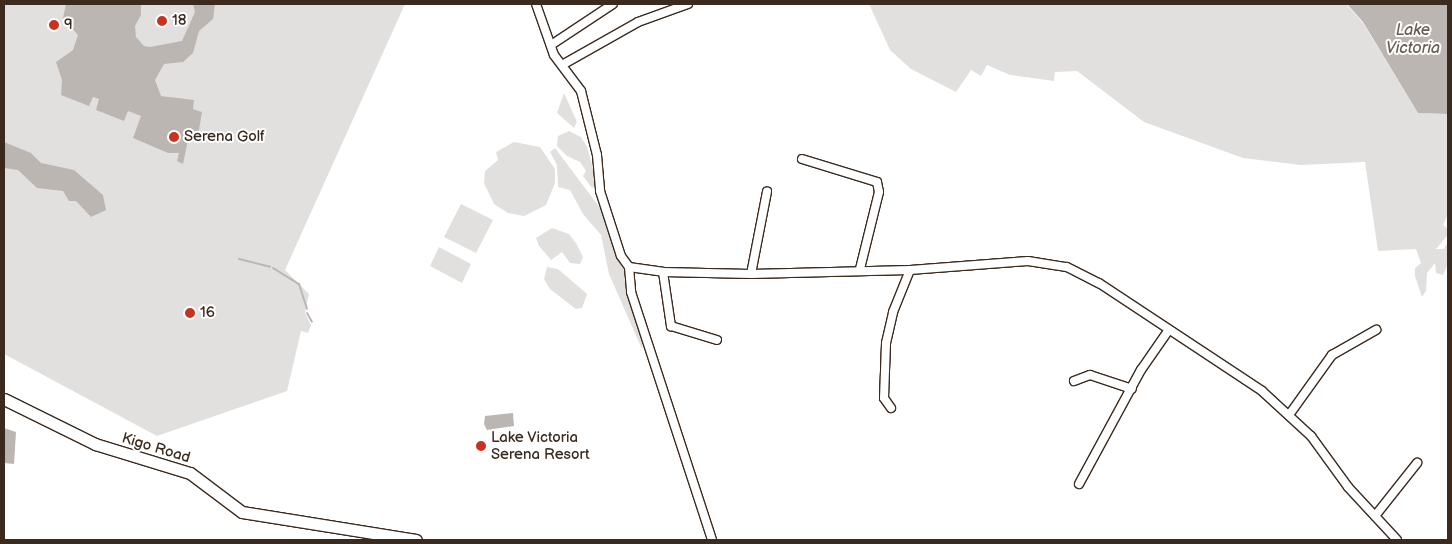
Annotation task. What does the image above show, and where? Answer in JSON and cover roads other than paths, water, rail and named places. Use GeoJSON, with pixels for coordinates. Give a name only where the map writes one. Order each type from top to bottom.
{"type":"FeatureCollection","features":[{"type":"Feature","properties":{"kind":"street"},"geometry":{"type":"LineString","coordinates":[[536,4],[551,46],[581,91],[597,155],[600,191],[621,256],[629,267],[631,292],[712,540]]}},
{"type":"Feature","properties":{"kind":"street"},"geometry":{"type":"LineString","coordinates":[[551,46],[613,4]]}},
{"type":"Feature","properties":{"kind":"street"},"geometry":{"type":"LineString","coordinates":[[562,64],[638,22],[688,4]]}},
{"type":"Feature","properties":{"kind":"street"},"geometry":{"type":"LineString","coordinates":[[802,159],[877,182],[880,192],[860,269]]}},
{"type":"Feature","properties":{"kind":"street"},"geometry":{"type":"LineString","coordinates":[[751,274],[767,192]]}},
{"type":"Feature","properties":{"kind":"street"},"geometry":{"type":"LineString","coordinates":[[629,267],[663,272],[751,274],[860,269],[910,270],[1028,261],[1058,265],[1099,283],[1168,332],[1243,377],[1289,414],[1397,540]]}},
{"type":"Feature","properties":{"kind":"street"},"geometry":{"type":"LineString","coordinates":[[891,408],[884,398],[886,344],[893,312],[910,270]]}},
{"type":"Feature","properties":{"kind":"street"},"geometry":{"type":"LineString","coordinates":[[663,272],[667,318],[672,328],[717,340]]}},
{"type":"Feature","properties":{"kind":"street"},"geometry":{"type":"LineString","coordinates":[[1289,414],[1332,355],[1376,330]]}},
{"type":"Feature","properties":{"kind":"street"},"geometry":{"type":"LineString","coordinates":[[1079,484],[1132,389],[1168,332]]}},
{"type":"Feature","properties":{"kind":"street"},"geometry":{"type":"LineString","coordinates":[[1074,381],[1090,374],[1132,389]]}},
{"type":"Feature","properties":{"kind":"street","name":"Kigo Road"},"geometry":{"type":"LineString","coordinates":[[4,399],[96,444],[190,473],[242,512],[416,540]]}},
{"type":"Feature","properties":{"kind":"street"},"geometry":{"type":"LineString","coordinates":[[1375,516],[1417,463]]}},
{"type":"Feature","properties":{"kind":"water"},"geometry":{"type":"Polygon","coordinates":[[[66,4],[141,4],[141,15],[135,26],[136,37],[144,46],[150,47],[182,41],[195,12],[193,4],[215,4],[213,19],[199,31],[193,53],[183,62],[164,64],[155,80],[161,96],[194,100],[193,109],[202,112],[197,142],[188,140],[183,164],[177,161],[179,153],[168,153],[133,138],[141,116],[128,111],[124,121],[96,110],[99,99],[93,97],[89,106],[61,95],[62,80],[56,62],[73,50],[78,35],[63,18],[66,4]]]}},
{"type":"Feature","properties":{"kind":"water","name":"Lake Victoria"},"geometry":{"type":"Polygon","coordinates":[[[1347,4],[1448,4],[1448,114],[1418,113],[1363,22],[1347,4]]]}},
{"type":"Feature","properties":{"kind":"water"},"geometry":{"type":"Polygon","coordinates":[[[4,142],[31,153],[41,163],[74,170],[103,195],[106,210],[91,217],[76,201],[69,201],[63,191],[37,188],[18,170],[4,168],[4,142]]]}},
{"type":"Feature","properties":{"kind":"water"},"geometry":{"type":"Polygon","coordinates":[[[513,413],[514,426],[487,430],[484,424],[485,416],[513,413]]]}},
{"type":"Feature","properties":{"kind":"water"},"geometry":{"type":"Polygon","coordinates":[[[4,428],[16,432],[14,464],[4,463],[4,428]]]}},
{"type":"Feature","properties":{"kind":"waterway"},"geometry":{"type":"LineString","coordinates":[[239,259],[270,267]]}},
{"type":"Feature","properties":{"kind":"waterway"},"geometry":{"type":"LineString","coordinates":[[273,268],[299,284],[307,309]]}},
{"type":"Feature","properties":{"kind":"waterway"},"geometry":{"type":"LineString","coordinates":[[307,313],[312,322]]}},
{"type":"Feature","properties":{"kind":"place","name":"18"},"geometry":{"type":"Point","coordinates":[162,21]}},
{"type":"Feature","properties":{"kind":"place","name":"9"},"geometry":{"type":"Point","coordinates":[54,25]}},
{"type":"Feature","properties":{"kind":"place","name":"Serena Golf"},"geometry":{"type":"Point","coordinates":[174,137]}},
{"type":"Feature","properties":{"kind":"place","name":"16"},"geometry":{"type":"Point","coordinates":[190,313]}},
{"type":"Feature","properties":{"kind":"place","name":"Lake Victoria Serena Resort"},"geometry":{"type":"Point","coordinates":[481,446]}}]}
